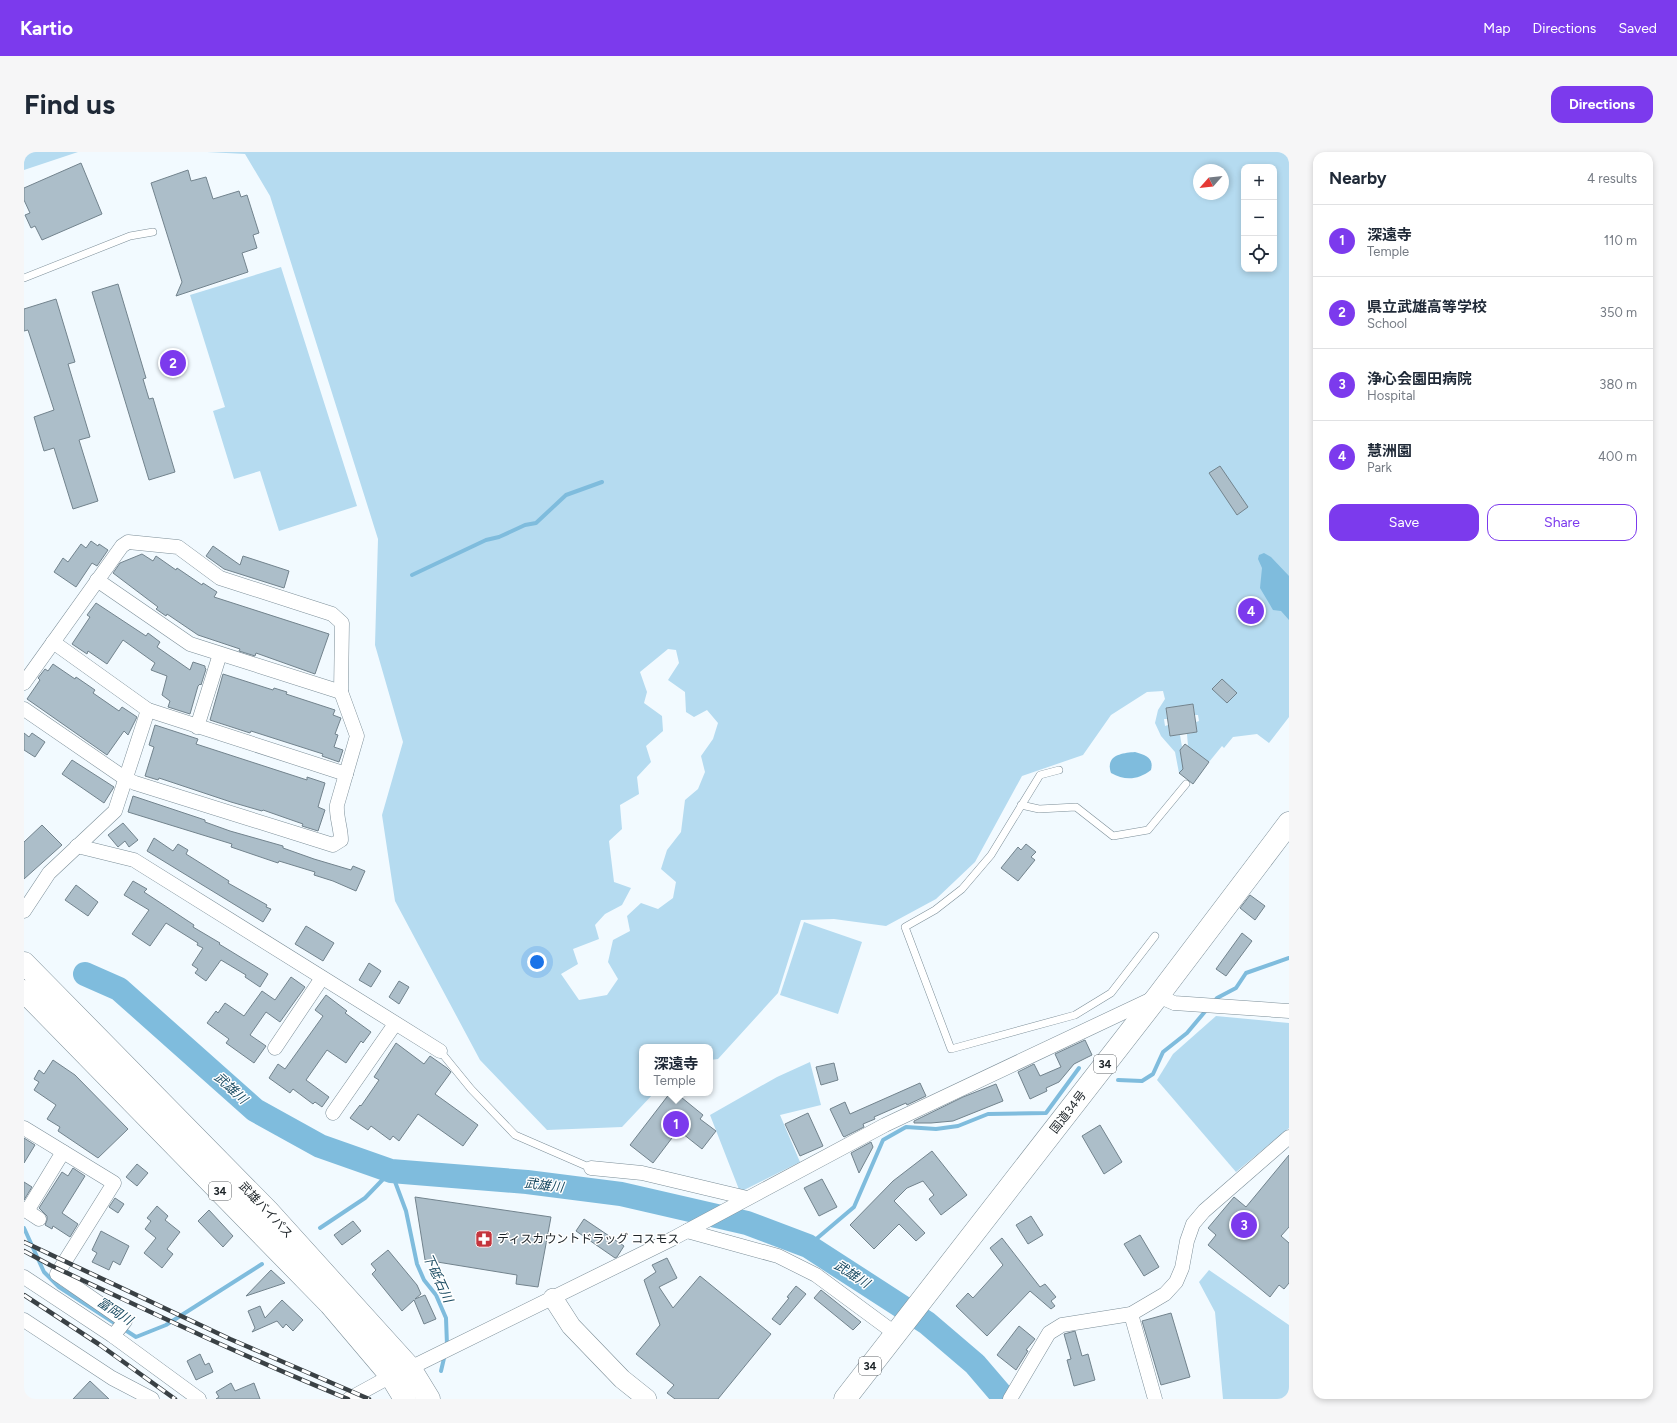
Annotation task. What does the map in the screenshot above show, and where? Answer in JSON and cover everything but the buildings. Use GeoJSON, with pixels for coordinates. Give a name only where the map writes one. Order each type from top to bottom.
{"type":"FeatureCollection","features":[{"type":"Feature","properties":{"kind":"highway","name":"国道34号"},"geometry":{"type":"LineString","coordinates":[[845,1399],[1158,996],[1289,823]]}},
{"type":"Feature","properties":{"kind":"highway","name":"武雄バイパス"},"geometry":{"type":"LineString","coordinates":[[24,963],[267,1210],[400,1372],[405,1399]]}},
{"type":"Feature","properties":{"kind":"highway","name":"武雄バイパス"},"geometry":{"type":"LineString","coordinates":[[24,991],[330,1304],[429,1399]]}},
{"type":"Feature","properties":{"kind":"street"},"geometry":{"type":"LineString","coordinates":[[24,683],[122,546],[128,542],[178,547],[220,578],[332,614],[342,623],[341,692],[357,736],[336,805],[336,814],[341,832],[341,840],[333,845],[126,779],[24,709]]}},
{"type":"Feature","properties":{"kind":"street"},"geometry":{"type":"LineString","coordinates":[[98,580],[190,644],[341,692]]}},
{"type":"Feature","properties":{"kind":"street"},"geometry":{"type":"LineString","coordinates":[[53,642],[148,710],[346,774]]}},
{"type":"Feature","properties":{"kind":"street"},"geometry":{"type":"LineString","coordinates":[[197,727],[220,654]]}},
{"type":"Feature","properties":{"kind":"street"},"geometry":{"type":"LineString","coordinates":[[24,911],[49,873],[115,811],[148,710]]}},
{"type":"Feature","properties":{"kind":"street"},"geometry":{"type":"LineString","coordinates":[[77,846],[134,860],[440,1051]]}},
{"type":"Feature","properties":{"kind":"street"},"geometry":{"type":"LineString","coordinates":[[275,1048],[322,978]]}},
{"type":"Feature","properties":{"kind":"street"},"geometry":{"type":"LineString","coordinates":[[349,1399],[400,1372],[687,1231],[885,1125],[1158,996],[1174,1003],[1289,1011]]}},
{"type":"Feature","properties":{"kind":"street"},"geometry":{"type":"LineString","coordinates":[[333,1113],[395,1024]]}},
{"type":"Feature","properties":{"kind":"street"},"geometry":{"type":"LineString","coordinates":[[24,1128],[114,1183],[57,1274],[126,1320],[113,1336]]}},
{"type":"Feature","properties":{"kind":"street"},"geometry":{"type":"LineString","coordinates":[[1010,1399],[1018,1388],[1049,1333],[1062,1325],[1131,1314],[1165,1294],[1176,1282],[1182,1268],[1186,1241],[1193,1224],[1200,1215],[1289,1137]]}},
{"type":"Feature","properties":{"kind":"street"},"geometry":{"type":"LineString","coordinates":[[39,1219],[25,1210],[63,1152]]}},
{"type":"Feature","properties":{"kind":"street"},"geometry":{"type":"LineString","coordinates":[[591,1168],[642,1173],[742,1201]]}},
{"type":"Feature","properties":{"kind":"street"},"geometry":{"type":"LineString","coordinates":[[687,1231],[778,1256],[816,1275],[896,1334]]}},
{"type":"Feature","properties":{"kind":"street"},"geometry":{"type":"LineString","coordinates":[[24,1277],[113,1336],[199,1399]]}},
{"type":"Feature","properties":{"kind":"street"},"geometry":{"type":"LineString","coordinates":[[552,1298],[571,1326],[622,1379],[647,1399]]}},
{"type":"Feature","properties":{"kind":"street"},"geometry":{"type":"LineString","coordinates":[[1131,1314],[1156,1399]]}},
{"type":"Feature","properties":{"kind":"street"},"geometry":{"type":"LineString","coordinates":[[24,1320],[112,1378],[152,1399]]}},
{"type":"Feature","properties":{"kind":"lane"},"geometry":{"type":"LineString","coordinates":[[24,278],[130,236],[153,232]]}},
{"type":"Feature","properties":{"kind":"lane"},"geometry":{"type":"LineString","coordinates":[[1059,770],[1040,775],[991,855],[962,889],[935,910],[905,927],[951,1049],[1075,1015],[1112,993],[1155,936]]}},
{"type":"Feature","properties":{"kind":"lane"},"geometry":{"type":"LineString","coordinates":[[1021,805],[1039,809],[1076,807],[1114,836],[1148,830],[1186,784]]}},
{"type":"Feature","properties":{"kind":"lane"},"geometry":{"type":"LineString","coordinates":[[440,1051],[471,1089],[515,1135],[591,1168]]}},
{"type":"Feature","properties":{"kind":"shaded area"},"geometry":{"type":"Polygon","coordinates":[[[24,152],[78,152],[24,170],[24,152]]]}},
{"type":"Feature","properties":{"kind":"shaded area"},"geometry":{"type":"Polygon","coordinates":[[[207,152],[1289,152],[1289,717],[1269,743],[1257,734],[1233,737],[1224,748],[1222,746],[1209,762],[1188,746],[1187,734],[1197,732],[1196,722],[1199,721],[1198,715],[1195,715],[1193,704],[1166,708],[1167,719],[1164,719],[1165,726],[1168,725],[1170,736],[1180,735],[1182,747],[1180,750],[1183,769],[1179,773],[1175,752],[1161,736],[1155,723],[1158,710],[1165,699],[1163,691],[1147,692],[1111,715],[1083,755],[1022,776],[975,862],[936,899],[886,926],[834,919],[801,920],[778,993],[718,1059],[713,1060],[713,1044],[639,1044],[639,1096],[651,1096],[622,1127],[547,1130],[480,1060],[395,901],[382,815],[403,742],[375,645],[378,539],[270,196],[245,154],[207,152]],[[668,649],[640,672],[647,692],[644,703],[662,716],[663,731],[646,746],[651,762],[637,777],[639,794],[620,805],[622,829],[609,841],[614,882],[631,888],[622,905],[605,914],[595,925],[599,939],[573,949],[578,964],[561,974],[579,1000],[607,995],[618,979],[608,962],[613,940],[630,931],[627,916],[641,903],[658,909],[673,898],[676,882],[661,869],[667,850],[681,832],[685,800],[698,789],[705,772],[701,756],[713,739],[718,723],[707,710],[694,717],[686,712],[685,692],[668,680],[679,663],[676,650],[668,649]]]}},
{"type":"Feature","properties":{"kind":"shaded area"},"geometry":{"type":"Polygon","coordinates":[[[281,267],[357,506],[279,531],[260,471],[234,479],[213,411],[225,407],[190,295],[281,267]]]}},
{"type":"Feature","properties":{"kind":"shaded area"},"geometry":{"type":"Polygon","coordinates":[[[1264,553],[1271,557],[1289,576],[1289,620],[1281,611],[1273,610],[1260,588],[1262,568],[1258,559],[1259,555],[1264,553]]]}},
{"type":"Feature","properties":{"kind":"shaded area"},"geometry":{"type":"Polygon","coordinates":[[[1135,752],[1143,754],[1150,760],[1152,766],[1151,770],[1141,776],[1131,778],[1116,776],[1111,773],[1110,762],[1116,756],[1135,752]]]}},
{"type":"Feature","properties":{"kind":"shaded area"},"geometry":{"type":"Polygon","coordinates":[[[804,922],[862,942],[838,1014],[780,995],[804,922]]]}},
{"type":"Feature","properties":{"kind":"shaded area"},"geometry":{"type":"Polygon","coordinates":[[[1216,1016],[1289,1023],[1289,1128],[1236,1172],[1157,1080],[1173,1054],[1216,1016]]]}},
{"type":"Feature","properties":{"kind":"shaded area"},"geometry":{"type":"Polygon","coordinates":[[[810,1062],[821,1105],[780,1115],[800,1162],[740,1192],[710,1115],[777,1077],[810,1062]]]}},
{"type":"Feature","properties":{"kind":"shaded area"},"geometry":{"type":"Polygon","coordinates":[[[1209,1270],[1289,1325],[1289,1399],[1223,1399],[1215,1312],[1199,1282],[1209,1270]]]}},
{"type":"Feature","properties":{"kind":"waterway"},"geometry":{"type":"LineString","coordinates":[[412,575],[486,540],[499,537],[525,525],[536,523],[566,495],[602,482]]}},
{"type":"Feature","properties":{"kind":"waterway"},"geometry":{"type":"LineString","coordinates":[[1213,1003],[1217,998],[1236,988],[1246,973],[1289,958]]}},
{"type":"Feature","properties":{"kind":"waterway","name":"武雄川"},"geometry":{"type":"LineString","coordinates":[[85,974],[119,989],[255,1110],[320,1146],[391,1171],[527,1182],[621,1194],[747,1223],[808,1246],[927,1323],[975,1364],[1005,1399]]}},
{"type":"Feature","properties":{"kind":"waterway"},"geometry":{"type":"LineString","coordinates":[[1118,1080],[1142,1081],[1153,1074],[1163,1052],[1187,1033],[1208,1008]]}},
{"type":"Feature","properties":{"kind":"waterway"},"geometry":{"type":"LineString","coordinates":[[808,1246],[854,1207],[883,1140],[906,1127],[936,1129],[958,1126],[988,1114],[1046,1113],[1079,1068]]}},
{"type":"Feature","properties":{"kind":"waterway","name":"下砥石川"},"geometry":{"type":"LineString","coordinates":[[320,1228],[365,1198],[391,1171],[406,1211],[417,1264],[424,1280],[436,1295],[446,1318],[447,1345]]}},
{"type":"Feature","properties":{"kind":"waterway","name":"富岡川"},"geometry":{"type":"LineString","coordinates":[[24,1228],[44,1272],[59,1287],[136,1337],[166,1325],[262,1264]]}},
{"type":"Feature","properties":{"kind":"waterway","name":"下砥石川"},"geometry":{"type":"LineString","coordinates":[[441,1371],[445,1354]]}},
{"type":"Feature","properties":{"kind":"railway"},"geometry":{"type":"LineString","coordinates":[[24,1242],[230,1339],[369,1399]]}},
{"type":"Feature","properties":{"kind":"railway"},"geometry":{"type":"LineString","coordinates":[[24,1251],[50,1265],[198,1334],[348,1399]]}},
{"type":"Feature","properties":{"kind":"railway"},"geometry":{"type":"LineString","coordinates":[[24,1295],[100,1345],[175,1399]]}},
{"type":"Feature","properties":{"kind":"place","name":"県立武雄高等学校"},"geometry":{"type":"Point","coordinates":[173,363]}},
{"type":"Feature","properties":{"kind":"place","name":"慧洲園"},"geometry":{"type":"Point","coordinates":[1251,611]}},
{"type":"Feature","properties":{"kind":"place","name":"深遠寺"},"geometry":{"type":"Point","coordinates":[676,1124]}},
{"type":"Feature","properties":{"kind":"place","name":"浄心会園田病院"},"geometry":{"type":"Point","coordinates":[1244,1225]}},
{"type":"Feature","properties":{"kind":"place","name":"ディスカウントドラッグ コスモス"},"geometry":{"type":"Point","coordinates":[484,1239]}}]}
